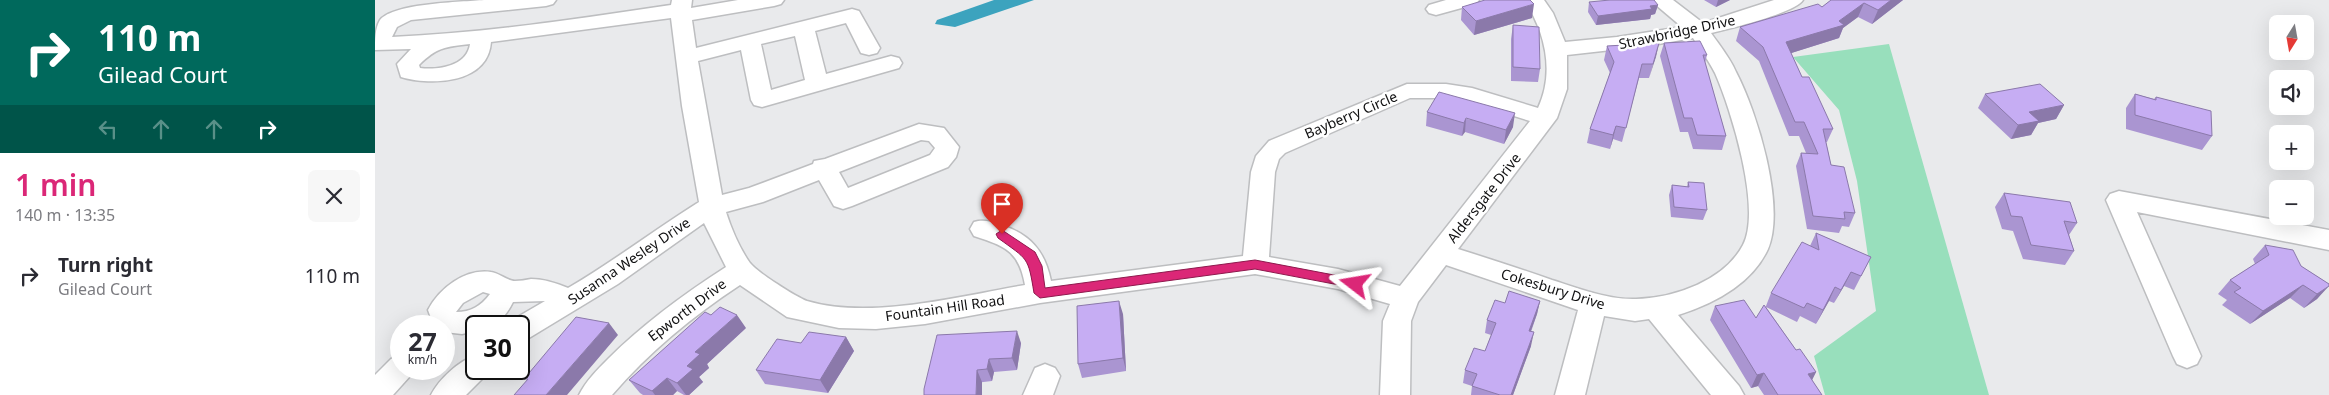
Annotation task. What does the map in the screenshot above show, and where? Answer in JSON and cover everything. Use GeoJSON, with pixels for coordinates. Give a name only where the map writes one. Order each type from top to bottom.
{"type":"FeatureCollection","features":[{"type":"Feature","properties":{"kind":"street"},"geometry":{"type":"LineString","coordinates":[[546,0],[406,14],[389,23],[378,44],[481,38],[616,10],[681,9],[774,0]]}},
{"type":"Feature","properties":{"kind":"street"},"geometry":{"type":"LineString","coordinates":[[1436,9],[1469,0]]}},
{"type":"Feature","properties":{"kind":"street","name":"Aldersgate Drive"},"geometry":{"type":"LineString","coordinates":[[1395,395],[1397,321],[1405,298],[1545,118],[1551,107],[1555,87],[1557,49],[1549,25],[1534,0]]}},
{"type":"Feature","properties":{"kind":"street","name":"Cokesbury Drive"},"geometry":{"type":"LineString","coordinates":[[1441,253],[1593,304],[1635,310],[1676,306],[1699,297],[1722,283],[1740,267],[1755,248],[1761,226],[1758,178],[1744,117],[1725,71],[1698,28],[1660,0]]}},
{"type":"Feature","properties":{"kind":"street","name":"Strawbridge Drive"},"geometry":{"type":"LineString","coordinates":[[1557,49],[1649,41],[1742,19],[1793,0]]}},
{"type":"Feature","properties":{"kind":"street","name":"Fountain Hill Road"},"geometry":{"type":"LineString","coordinates":[[681,9],[686,57],[703,161],[717,224],[741,271],[772,294],[797,309],[813,314],[839,317],[877,318],[925,313],[1040,293],[1255,264],[1337,279],[1405,298]]}},
{"type":"Feature","properties":{"kind":"street"},"geometry":{"type":"LineString","coordinates":[[686,57],[852,15],[869,48]]}},
{"type":"Feature","properties":{"kind":"street"},"geometry":{"type":"LineString","coordinates":[[804,27],[817,84]]}},
{"type":"Feature","properties":{"kind":"street"},"geometry":{"type":"LineString","coordinates":[[434,42],[408,64],[409,72],[427,77],[441,76],[458,71],[468,65],[476,56],[482,44],[481,38]]}},
{"type":"Feature","properties":{"kind":"street"},"geometry":{"type":"LineString","coordinates":[[750,41],[762,100],[891,63]]}},
{"type":"Feature","properties":{"kind":"street","name":"Bayberry Circle"},"geometry":{"type":"LineString","coordinates":[[1255,264],[1263,172],[1268,156],[1277,146],[1407,92],[1446,90],[1472,95],[1545,118]]}},
{"type":"Feature","properties":{"kind":"street"},"geometry":{"type":"LineString","coordinates":[[652,246],[672,224],[693,193],[703,161]]}},
{"type":"Feature","properties":{"kind":"street","name":"Susanna Wesley Drive"},"geometry":{"type":"LineString","coordinates":[[530,324],[609,277],[712,206],[753,196],[823,167]]}},
{"type":"Feature","properties":{"kind":"street"},"geometry":{"type":"LineString","coordinates":[[2187,356],[2119,200],[2329,240]]}},
{"type":"Feature","properties":{"kind":"street"},"geometry":{"type":"LineString","coordinates":[[983,228],[1002,234],[1031,255],[1036,266],[1040,293]]}},
{"type":"Feature","properties":{"kind":"street","name":"Epworth Drive"},"geometry":{"type":"LineString","coordinates":[[594,395],[641,344],[664,324],[697,298],[741,271]]}},
{"type":"Feature","properties":{"kind":"street"},"geometry":{"type":"LineString","coordinates":[[442,315],[445,303],[461,290],[477,284],[491,282],[503,288],[504,294],[526,289],[554,291],[570,300]]}},
{"type":"Feature","properties":{"kind":"street"},"geometry":{"type":"LineString","coordinates":[[1570,395],[1593,304]]}},
{"type":"Feature","properties":{"kind":"street"},"geometry":{"type":"LineString","coordinates":[[1655,307],[1729,395]]}},
{"type":"Feature","properties":{"kind":"street"},"geometry":{"type":"LineString","coordinates":[[445,395],[465,377]]}},
{"type":"Feature","properties":{"kind":"street"},"geometry":{"type":"LineString","coordinates":[[375,394],[390,378]]}},
{"type":"Feature","properties":{"kind":"green space"},"geometry":{"type":"Polygon","coordinates":[[[1889,44],[1989,395],[1825,395],[1814,356],[1876,311],[1857,181],[1839,110],[1793,57],[1889,44]]]}},
{"type":"Feature","properties":{"kind":"water"},"geometry":{"type":"Polygon","coordinates":[[[994,0],[1034,0],[955,27],[935,24],[937,20],[994,0]]]}},
{"type":"Feature","properties":{"kind":"building"},"geometry":{"type":"Polygon","coordinates":[[[1485,0],[1530,0],[1534,4],[1476,21],[1462,7],[1485,0]]]}},
{"type":"Feature","properties":{"kind":"building"},"geometry":{"type":"Polygon","coordinates":[[[1654,0],[1658,5],[1650,6],[1652,9],[1598,16],[1589,2],[1654,0]]]}},
{"type":"Feature","properties":{"kind":"building"},"geometry":{"type":"Polygon","coordinates":[[[1831,0],[1891,0],[1878,10],[1864,3],[1839,21],[1844,25],[1786,42],[1802,77],[1809,77],[1833,129],[1823,129],[1831,165],[1844,167],[1855,213],[1844,212],[1845,219],[1813,216],[1801,153],[1818,154],[1804,122],[1795,122],[1763,47],[1740,27],[1818,4],[1822,7],[1831,0]]]}},
{"type":"Feature","properties":{"kind":"building"},"geometry":{"type":"Polygon","coordinates":[[[1513,25],[1539,27],[1540,69],[1513,67],[1513,25]]]}},
{"type":"Feature","properties":{"kind":"building"},"geometry":{"type":"Polygon","coordinates":[[[1700,41],[1707,55],[1703,55],[1726,136],[1697,135],[1692,118],[1684,118],[1664,43],[1700,41]]]}},
{"type":"Feature","properties":{"kind":"building"},"geometry":{"type":"Polygon","coordinates":[[[1659,43],[1653,64],[1642,64],[1626,128],[1616,126],[1613,135],[1590,129],[1614,62],[1607,46],[1659,43]]]}},
{"type":"Feature","properties":{"kind":"building"},"geometry":{"type":"Polygon","coordinates":[[[2040,84],[2064,105],[2029,112],[2039,121],[2018,125],[1985,94],[2040,84]]]}},
{"type":"Feature","properties":{"kind":"building"},"geometry":{"type":"Polygon","coordinates":[[[1439,92],[1515,113],[1506,130],[1466,118],[1464,123],[1427,112],[1439,92]]]}},
{"type":"Feature","properties":{"kind":"building"},"geometry":{"type":"Polygon","coordinates":[[[2135,94],[2156,100],[2156,97],[2211,111],[2212,136],[2135,115],[2135,94]]]}},
{"type":"Feature","properties":{"kind":"building"},"geometry":{"type":"Polygon","coordinates":[[[1688,182],[1704,183],[1707,210],[1674,207],[1672,185],[1689,187],[1688,182]]]}},
{"type":"Feature","properties":{"kind":"building"},"geometry":{"type":"Polygon","coordinates":[[[2004,193],[2070,202],[2077,223],[2064,221],[2074,251],[2031,245],[2022,217],[2011,216],[2004,193]]]}},
{"type":"Feature","properties":{"kind":"building"},"geometry":{"type":"Polygon","coordinates":[[[1816,233],[1871,257],[1861,276],[1851,272],[1841,290],[1835,287],[1823,310],[1807,303],[1804,308],[1771,293],[1802,242],[1819,250],[1816,233]]]}},
{"type":"Feature","properties":{"kind":"building"},"geometry":{"type":"Polygon","coordinates":[[[2265,245],[2293,250],[2301,266],[2329,284],[2329,286],[2317,294],[2303,285],[2263,311],[2234,292],[2241,288],[2230,280],[2269,255],[2265,245]]]}},
{"type":"Feature","properties":{"kind":"building"},"geometry":{"type":"Polygon","coordinates":[[[1509,291],[1540,301],[1529,331],[1534,332],[1511,395],[1500,395],[1472,386],[1477,374],[1465,370],[1474,348],[1485,351],[1496,323],[1487,320],[1495,300],[1505,303],[1509,291]]]}},
{"type":"Feature","properties":{"kind":"building"},"geometry":{"type":"Polygon","coordinates":[[[1744,300],[1756,318],[1764,305],[1796,350],[1800,349],[1816,372],[1808,374],[1822,395],[1778,395],[1764,373],[1757,375],[1715,306],[1744,300]]]}},
{"type":"Feature","properties":{"kind":"building"},"geometry":{"type":"Polygon","coordinates":[[[1119,301],[1123,358],[1078,364],[1077,306],[1119,301]]]}},
{"type":"Feature","properties":{"kind":"building"},"geometry":{"type":"Polygon","coordinates":[[[720,307],[737,315],[695,352],[700,354],[687,366],[693,369],[677,383],[667,378],[652,391],[629,380],[705,312],[711,315],[720,307]]]}},
{"type":"Feature","properties":{"kind":"building"},"geometry":{"type":"Polygon","coordinates":[[[576,317],[609,323],[546,395],[514,395],[527,380],[530,380],[530,372],[576,317]]]}},
{"type":"Feature","properties":{"kind":"building"},"geometry":{"type":"Polygon","coordinates":[[[1017,331],[1012,358],[989,359],[987,369],[977,370],[976,395],[924,395],[937,335],[1017,331]]]}},
{"type":"Feature","properties":{"kind":"building"},"geometry":{"type":"Polygon","coordinates":[[[809,332],[846,337],[820,380],[756,370],[777,339],[801,343],[809,332]]]}},
{"type":"Feature","properties":{"kind":"route"},"geometry":{"type":"LineString","coordinates":[[1002,234],[1031,255],[1036,266],[1040,293],[1255,264],[1355,284]]}}]}
